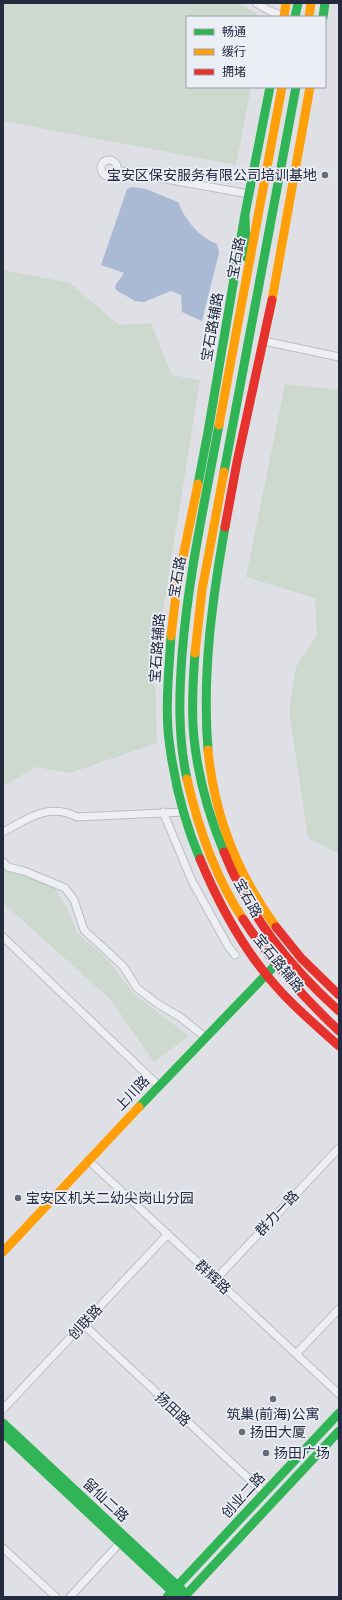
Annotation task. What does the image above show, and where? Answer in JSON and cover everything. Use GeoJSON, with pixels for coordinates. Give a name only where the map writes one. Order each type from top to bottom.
{"type":"FeatureCollection","features":[{"type":"Feature","properties":{"kind":"main road"},"geometry":{"type":"LineString","coordinates":[[284,16],[286,3]]}},
{"type":"Feature","properties":{"kind":"main road"},"geometry":{"type":"LineString","coordinates":[[296,16],[298,3]]}},
{"type":"Feature","properties":{"kind":"main road"},"geometry":{"type":"LineString","coordinates":[[309,16],[311,3]]}},
{"type":"Feature","properties":{"kind":"main road"},"geometry":{"type":"LineString","coordinates":[[323,16],[325,3]]}},
{"type":"Feature","properties":{"kind":"main road","name":"宝石路辅路"},"geometry":{"type":"LineString","coordinates":[[270,88],[245,214],[208,432],[177,586],[171,636],[168,689],[169,739],[177,790],[192,840],[212,888],[242,941],[266,974],[284,994],[339,1046]]}},
{"type":"Feature","properties":{"kind":"main road","name":"宝石路"},"geometry":{"type":"LineString","coordinates":[[282,88],[189,588],[183,638],[180,689],[181,738],[189,787],[204,836],[223,883],[252,934],[275,965],[292,986],[339,1031]]}},
{"type":"Feature","properties":{"kind":"main road","name":"宝石路"},"geometry":{"type":"LineString","coordinates":[[296,88],[202,590],[196,639],[193,690],[194,737],[201,784],[216,831],[235,878],[263,927],[284,956],[302,977],[339,1011]]}},
{"type":"Feature","properties":{"kind":"main road","name":"宝石路辅路"},"geometry":{"type":"LineString","coordinates":[[310,88],[264,341],[247,410],[233,477],[214,592],[204,688],[205,722],[208,757],[220,814],[244,874],[260,903],[278,928],[301,957],[339,994]]}},
{"type":"Feature","properties":{"kind":"main road"},"geometry":{"type":"LineString","coordinates":[[245,214],[246,281]]}},
{"type":"Feature","properties":{"kind":"main road","name":"上川路"},"geometry":{"type":"LineString","coordinates":[[3,1252],[88,1160],[284,956]]}},
{"type":"Feature","properties":{"kind":"main road","name":"创业二路"},"geometry":{"type":"LineString","coordinates":[[179,1594],[264,1493],[339,1413]]}},
{"type":"Feature","properties":{"kind":"main road","name":"留仙二路"},"geometry":{"type":"LineString","coordinates":[[3,1423],[6,1436],[179,1594]]}},
{"type":"Feature","properties":{"kind":"main road","name":"创业二路"},"geometry":{"type":"LineString","coordinates":[[179,1594],[339,1431]]}},
{"type":"Feature","properties":{"kind":"street"},"geometry":{"type":"LineString","coordinates":[[256,3],[282,16]]}},
{"type":"Feature","properties":{"kind":"street"},"geometry":{"type":"LineString","coordinates":[[116,170],[249,194]]}},
{"type":"Feature","properties":{"kind":"street"},"geometry":{"type":"LineString","coordinates":[[264,341],[339,357]]}},
{"type":"Feature","properties":{"kind":"street"},"geometry":{"type":"LineString","coordinates":[[3,832],[39,813],[52,810],[65,812],[77,817],[184,812]]}},
{"type":"Feature","properties":{"kind":"street"},"geometry":{"type":"LineString","coordinates":[[163,812],[192,880],[228,946],[235,955]]}},
{"type":"Feature","properties":{"kind":"street"},"geometry":{"type":"LineString","coordinates":[[3,862],[8,867],[65,888],[74,900],[84,930],[123,966],[137,988],[158,1004],[180,1017],[205,1037]]}},
{"type":"Feature","properties":{"kind":"street"},"geometry":{"type":"LineString","coordinates":[[3,937],[159,1086]]}},
{"type":"Feature","properties":{"kind":"street","name":"群力一路"},"geometry":{"type":"LineString","coordinates":[[216,1279],[339,1148]]}},
{"type":"Feature","properties":{"kind":"street","name":"群辉路"},"geometry":{"type":"LineString","coordinates":[[88,1160],[339,1394]]}},
{"type":"Feature","properties":{"kind":"street","name":"创联路"},"geometry":{"type":"LineString","coordinates":[[3,1409],[168,1234]]}},
{"type":"Feature","properties":{"kind":"street"},"geometry":{"type":"LineString","coordinates":[[296,1354],[339,1309]]}},
{"type":"Feature","properties":{"kind":"street","name":"扬田路"},"geometry":{"type":"LineString","coordinates":[[83,1324],[264,1493]]}},
{"type":"Feature","properties":{"kind":"street"},"geometry":{"type":"LineString","coordinates":[[70,1597],[117,1546]]}},
{"type":"Feature","properties":{"kind":"street"},"geometry":{"type":"LineString","coordinates":[[3,1548],[56,1597]]}},
{"type":"Feature","properties":{"kind":"shaded area"},"geometry":{"type":"Polygon","coordinates":[[[3,3],[239,3],[260,16],[186,16],[186,88],[251,88],[236,165],[3,121],[3,3]]]}},
{"type":"Feature","properties":{"kind":"shaded area"},"geometry":{"type":"Polygon","coordinates":[[[3,270],[70,283],[119,325],[151,323],[172,375],[200,380],[159,636],[155,682],[157,743],[70,773],[36,767],[3,786],[3,270]]]}},
{"type":"Feature","properties":{"kind":"shaded area"},"geometry":{"type":"Polygon","coordinates":[[[285,384],[339,390],[339,854],[308,838],[289,710],[296,667],[317,634],[315,598],[246,577],[285,384]]]}},
{"type":"Feature","properties":{"kind":"shaded area"},"geometry":{"type":"Polygon","coordinates":[[[3,867],[7,870],[52,884],[69,912],[77,932],[109,961],[134,994],[189,1036],[154,1062],[110,999],[3,903],[3,867]]]}},
{"type":"Feature","properties":{"kind":"water"},"geometry":{"type":"Polygon","coordinates":[[[132,187],[146,189],[178,202],[193,227],[204,237],[217,244],[219,253],[202,321],[182,312],[181,295],[171,291],[144,302],[135,301],[116,290],[115,286],[124,273],[101,265],[127,189],[132,187]]]}},
{"type":"Feature","properties":{"kind":"traffic: fast"},"geometry":{"type":"LineString","coordinates":[[295,16],[298,3]]}},
{"type":"Feature","properties":{"kind":"traffic: fast"},"geometry":{"type":"LineString","coordinates":[[323,16],[325,3]]}},
{"type":"Feature","properties":{"kind":"traffic: fast"},"geometry":{"type":"LineString","coordinates":[[198,484],[245,214],[270,88]]}},
{"type":"Feature","properties":{"kind":"traffic: fast"},"geometry":{"type":"LineString","coordinates":[[224,472],[296,88]]}},
{"type":"Feature","properties":{"kind":"traffic: fast"},"geometry":{"type":"LineString","coordinates":[[245,214],[246,257]]}},
{"type":"Feature","properties":{"kind":"traffic: fast"},"geometry":{"type":"LineString","coordinates":[[187,779],[182,748],[180,717],[182,655],[188,597],[219,425]]}},
{"type":"Feature","properties":{"kind":"traffic: fast"},"geometry":{"type":"LineString","coordinates":[[208,750],[206,694],[209,638],[225,527]]}},
{"type":"Feature","properties":{"kind":"traffic: fast"},"geometry":{"type":"LineString","coordinates":[[171,636],[167,701],[169,740],[180,801],[200,859]]}},
{"type":"Feature","properties":{"kind":"traffic: fast"},"geometry":{"type":"LineString","coordinates":[[195,653],[192,706],[198,767],[205,796],[224,852]]}},
{"type":"Feature","properties":{"kind":"traffic: fast"},"geometry":{"type":"LineString","coordinates":[[139,1107],[284,956]]}},
{"type":"Feature","properties":{"kind":"traffic: fast"},"geometry":{"type":"LineString","coordinates":[[167,1597],[339,1413]]}},
{"type":"Feature","properties":{"kind":"traffic: fast"},"geometry":{"type":"LineString","coordinates":[[3,1423],[182,1590]]}},
{"type":"Feature","properties":{"kind":"traffic: fast"},"geometry":{"type":"LineString","coordinates":[[184,1597],[339,1431]]}},
{"type":"Feature","properties":{"kind":"traffic: fast"},"geometry":{"type":"LineString","coordinates":[[3,1433],[178,1597]]}},
{"type":"Feature","properties":{"kind":"traffic: slow"},"geometry":{"type":"LineString","coordinates":[[284,16],[286,3]]}},
{"type":"Feature","properties":{"kind":"traffic: slow"},"geometry":{"type":"LineString","coordinates":[[309,16],[311,3]]}},
{"type":"Feature","properties":{"kind":"traffic: slow"},"geometry":{"type":"LineString","coordinates":[[219,425],[282,88]]}},
{"type":"Feature","properties":{"kind":"traffic: slow"},"geometry":{"type":"LineString","coordinates":[[272,300],[310,88]]}},
{"type":"Feature","properties":{"kind":"traffic: slow"},"geometry":{"type":"LineString","coordinates":[[195,653],[202,590],[224,472]]}},
{"type":"Feature","properties":{"kind":"traffic: slow"},"geometry":{"type":"LineString","coordinates":[[171,636],[177,586],[198,484]]}},
{"type":"Feature","properties":{"kind":"traffic: slow"},"geometry":{"type":"LineString","coordinates":[[208,750],[216,797],[230,843],[250,886],[276,927]]}},
{"type":"Feature","properties":{"kind":"traffic: slow"},"geometry":{"type":"LineString","coordinates":[[187,779],[196,815],[216,869],[243,919]]}},
{"type":"Feature","properties":{"kind":"traffic: slow"},"geometry":{"type":"LineString","coordinates":[[3,1252],[139,1107]]}},
{"type":"Feature","properties":{"kind":"traffic: jam"},"geometry":{"type":"LineString","coordinates":[[225,527],[237,462],[272,300]]}},
{"type":"Feature","properties":{"kind":"traffic: jam"},"geometry":{"type":"LineString","coordinates":[[224,852],[234,876],[246,898],[272,939],[303,976],[339,1011]]}},
{"type":"Feature","properties":{"kind":"traffic: jam"},"geometry":{"type":"LineString","coordinates":[[200,859],[225,913],[257,963],[290,1001],[339,1046]]}},
{"type":"Feature","properties":{"kind":"traffic: jam"},"geometry":{"type":"LineString","coordinates":[[243,919],[276,964],[312,1005],[339,1031]]}},
{"type":"Feature","properties":{"kind":"traffic: jam"},"geometry":{"type":"LineString","coordinates":[[276,927],[301,958],[339,995]]}},
{"type":"Feature","properties":{"kind":"place","name":"宝安区保安服务有限公司培训基地"},"geometry":{"type":"Point","coordinates":[325,175]}},
{"type":"Feature","properties":{"kind":"place","name":"宝安区机关二幼尖岗山分园"},"geometry":{"type":"Point","coordinates":[18,1198]}},
{"type":"Feature","properties":{"kind":"place","name":"筑巢(前海)公寓"},"geometry":{"type":"Point","coordinates":[273,1399]}},
{"type":"Feature","properties":{"kind":"place","name":"扬田大厦"},"geometry":{"type":"Point","coordinates":[242,1432]}},
{"type":"Feature","properties":{"kind":"place","name":"扬田广场"},"geometry":{"type":"Point","coordinates":[266,1453]}}]}
